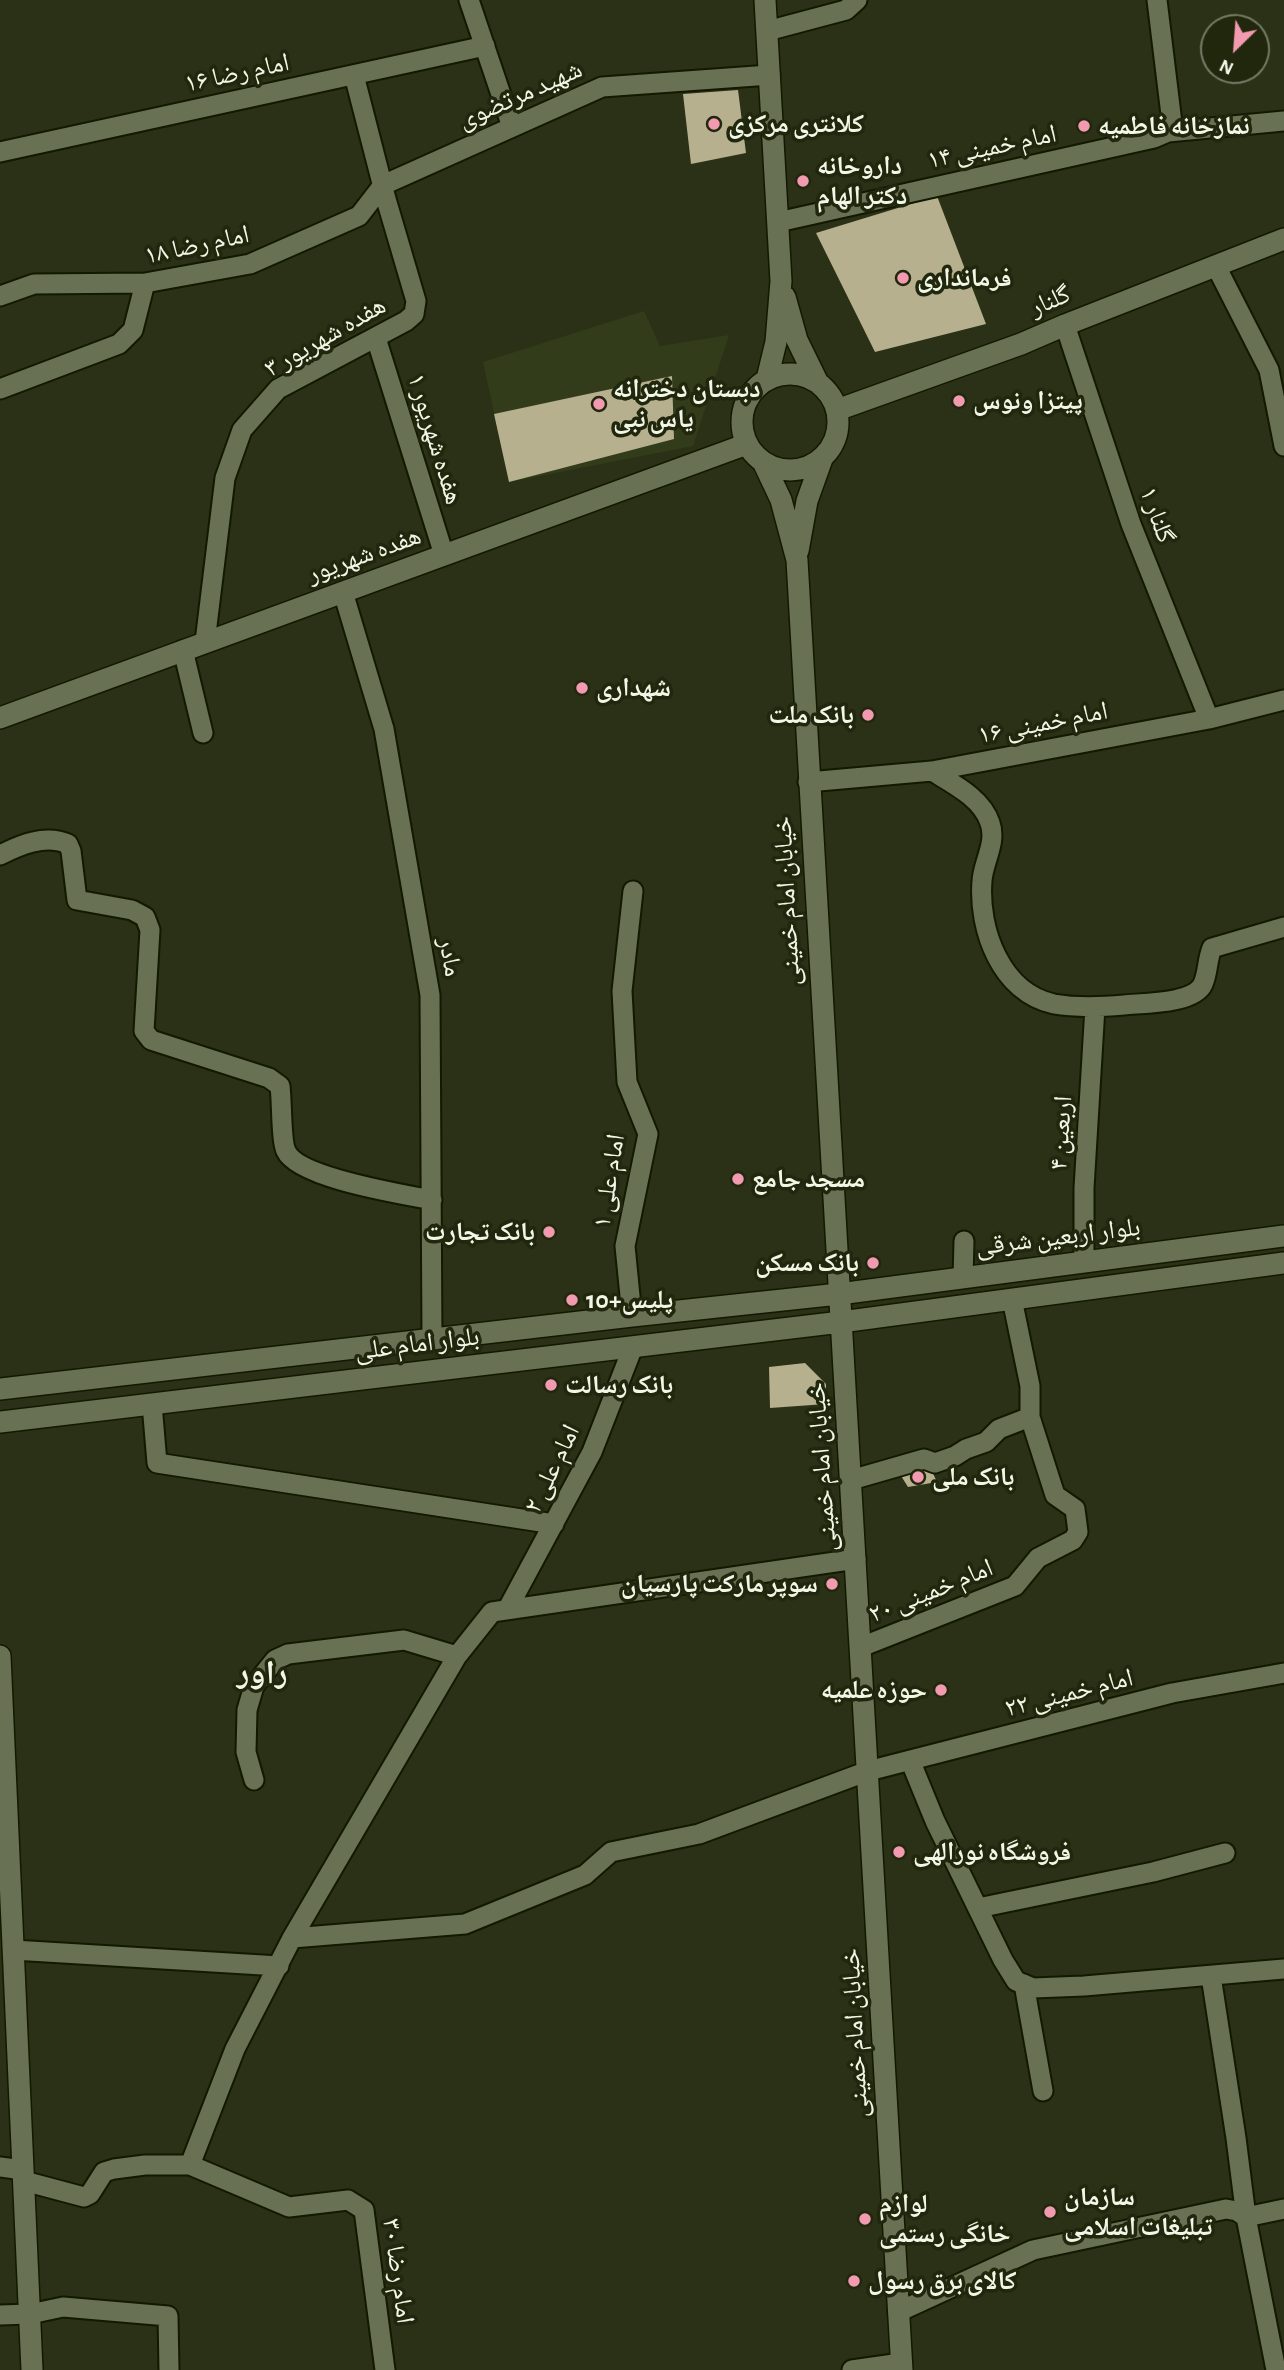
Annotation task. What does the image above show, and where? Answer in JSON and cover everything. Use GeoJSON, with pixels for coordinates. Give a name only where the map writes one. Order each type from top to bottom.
{"type":"FeatureCollection","features":[{"type":"Feature","properties":{"kind":"main road"},"geometry":{"type":"LineString","coordinates":[[765,0],[781,281],[776,342],[767,379]]}},
{"type":"Feature","properties":{"kind":"main road","name":"گلنار"},"geometry":{"type":"LineString","coordinates":[[837,410],[1021,344],[1284,239]]}},
{"type":"Feature","properties":{"kind":"main road"},"geometry":{"type":"LineString","coordinates":[[781,281],[797,340],[818,383]]}},
{"type":"Feature","properties":{"kind":"main road"},"geometry":{"type":"LineString","coordinates":[[785,373],[806,376],[823,387],[835,403],[839,422],[835,443],[822,459],[807,501],[797,560],[781,500],[764,464],[749,450],[742,432],[741,411],[750,392],[767,379],[785,373]]}},
{"type":"Feature","properties":{"kind":"main road","name":"هفده شهریور"},"geometry":{"type":"LineString","coordinates":[[0,718],[747,444]]}},
{"type":"Feature","properties":{"kind":"main road"},"geometry":{"type":"LineString","coordinates":[[764,464],[784,471],[805,469],[822,459]]}},
{"type":"Feature","properties":{"kind":"main road","name":"خیابان امام خمینی"},"geometry":{"type":"LineString","coordinates":[[797,560],[901,2367]]}},
{"type":"Feature","properties":{"kind":"main road","name":"بلوار اربعین شرقی"},"geometry":{"type":"LineString","coordinates":[[839,1294],[1284,1236]]}},
{"type":"Feature","properties":{"kind":"main road","name":"بلوار اربعین شرقی"},"geometry":{"type":"LineString","coordinates":[[841,1322],[1284,1263]]}},
{"type":"Feature","properties":{"kind":"main road","name":"بلوار امام علی"},"geometry":{"type":"LineString","coordinates":[[0,1389],[839,1294]]}},
{"type":"Feature","properties":{"kind":"main road","name":"بلوار امام علی"},"geometry":{"type":"LineString","coordinates":[[0,1422],[841,1322]]}},
{"type":"Feature","properties":{"kind":"main road"},"geometry":{"type":"LineString","coordinates":[[0,1656],[5,1871],[13,1951],[32,2370]]}},
{"type":"Feature","properties":{"kind":"street"},"geometry":{"type":"LineString","coordinates":[[469,0],[512,127]]}},
{"type":"Feature","properties":{"kind":"street"},"geometry":{"type":"LineString","coordinates":[[767,31],[846,10],[857,0]]}},
{"type":"Feature","properties":{"kind":"street"},"geometry":{"type":"LineString","coordinates":[[1157,0],[1172,123],[1168,132]]}},
{"type":"Feature","properties":{"kind":"street","name":"امام رضا ۱۶"},"geometry":{"type":"LineString","coordinates":[[0,152],[485,46]]}},
{"type":"Feature","properties":{"kind":"street","name":"هفده شهریور ۳"},"geometry":{"type":"LineString","coordinates":[[205,642],[225,478],[243,430],[278,389],[376,338],[414,314],[416,301],[355,75]]}},
{"type":"Feature","properties":{"kind":"street","name":"شهید مرتضوی"},"geometry":{"type":"LineString","coordinates":[[383,185],[602,87],[770,75]]}},
{"type":"Feature","properties":{"kind":"street","name":"امام خمینی ۱۴"},"geometry":{"type":"LineString","coordinates":[[778,222],[1154,138],[1168,132],[1284,121]]}},
{"type":"Feature","properties":{"kind":"street","name":"امام رضا ۱۸"},"geometry":{"type":"LineString","coordinates":[[0,296],[34,284],[145,284],[250,264],[359,216],[383,185]]}},
{"type":"Feature","properties":{"kind":"street"},"geometry":{"type":"LineString","coordinates":[[1216,266],[1269,370],[1284,446]]}},
{"type":"Feature","properties":{"kind":"street"},"geometry":{"type":"LineString","coordinates":[[0,389],[119,344],[133,330],[145,284]]}},
{"type":"Feature","properties":{"kind":"street","name":"گلنار ۱"},"geometry":{"type":"LineString","coordinates":[[1065,325],[1131,524],[1209,719]]}},
{"type":"Feature","properties":{"kind":"street","name":"هفده شهریور ۱"},"geometry":{"type":"LineString","coordinates":[[376,338],[444,555]]}},
{"type":"Feature","properties":{"kind":"street","name":"مادر"},"geometry":{"type":"LineString","coordinates":[[343,592],[384,729],[430,995],[432,1340]]}},
{"type":"Feature","properties":{"kind":"street"},"geometry":{"type":"LineString","coordinates":[[183,650],[203,733]]}},
{"type":"Feature","properties":{"kind":"street","name":"امام خمینی ۱۶"},"geometry":{"type":"LineString","coordinates":[[808,782],[932,771],[1209,719],[1284,700]]}},
{"type":"Feature","properties":{"kind":"street"},"geometry":{"type":"LineString","coordinates":[[932,771],[968,793],[990,823],[992,837],[982,880],[987,938],[1004,970],[1027,992],[1052,1004],[1095,1007],[1177,999],[1197,993],[1203,986],[1212,948],[1284,927]]}},
{"type":"Feature","properties":{"kind":"street"},"geometry":{"type":"LineString","coordinates":[[0,855],[26,843],[53,841],[68,844],[77,900],[132,910],[145,917],[149,923],[144,1031],[151,1041],[269,1078],[280,1086],[285,1150],[294,1161],[349,1184],[432,1200]]}},
{"type":"Feature","properties":{"kind":"street","name":"امام علی ۱"},"geometry":{"type":"LineString","coordinates":[[632,1316],[625,1246],[648,1134],[627,1082],[622,991],[633,891]]}},
{"type":"Feature","properties":{"kind":"street","name":"اربعین ۴"},"geometry":{"type":"LineString","coordinates":[[1084,1262],[1084,1188],[1095,1007]]}},
{"type":"Feature","properties":{"kind":"street"},"geometry":{"type":"LineString","coordinates":[[963,1278],[964,1241]]}},
{"type":"Feature","properties":{"kind":"street"},"geometry":{"type":"LineString","coordinates":[[851,1480],[924,1459],[935,1463],[955,1456],[985,1442],[999,1429],[1030,1417],[1031,1387],[1012,1299]]}},
{"type":"Feature","properties":{"kind":"street","name":"امام علی ۲"},"geometry":{"type":"LineString","coordinates":[[507,1610],[592,1452],[633,1347]]}},
{"type":"Feature","properties":{"kind":"street"},"geometry":{"type":"LineString","coordinates":[[152,1404],[157,1463],[554,1524]]}},
{"type":"Feature","properties":{"kind":"street","name":"امام خمینی ۲۰"},"geometry":{"type":"LineString","coordinates":[[861,1647],[1015,1586],[1038,1558],[1073,1540],[1078,1532],[1075,1509],[1055,1495],[1030,1417]]}},
{"type":"Feature","properties":{"kind":"street"},"geometry":{"type":"LineString","coordinates":[[190,2165],[235,2049],[292,1938],[457,1656],[492,1612],[856,1559]]}},
{"type":"Feature","properties":{"kind":"street"},"geometry":{"type":"LineString","coordinates":[[254,1780],[246,1752],[247,1710],[254,1686],[275,1660],[288,1654],[404,1640],[457,1656]]}},
{"type":"Feature","properties":{"kind":"street","name":"امام خمینی ۲۲"},"geometry":{"type":"LineString","coordinates":[[292,1938],[466,1924],[584,1875],[611,1852],[699,1834],[868,1771],[1171,1693],[1284,1673]]}},
{"type":"Feature","properties":{"kind":"street"},"geometry":{"type":"LineString","coordinates":[[910,1760],[935,1821],[1003,1960],[1016,1981],[1033,1988],[1084,1986],[1284,1969]]}},
{"type":"Feature","properties":{"kind":"street"},"geometry":{"type":"LineString","coordinates":[[978,1908],[1153,1872],[1224,1853]]}},
{"type":"Feature","properties":{"kind":"street"},"geometry":{"type":"LineString","coordinates":[[13,1951],[279,1966]]}},
{"type":"Feature","properties":{"kind":"street"},"geometry":{"type":"LineString","coordinates":[[1211,1976],[1236,2138],[1245,2217],[1276,2370]]}},
{"type":"Feature","properties":{"kind":"street"},"geometry":{"type":"LineString","coordinates":[[1024,1984],[1043,2091]]}},
{"type":"Feature","properties":{"kind":"street","name":"امام رضا ۳۰"},"geometry":{"type":"LineString","coordinates":[[24,2176],[84,2197],[90,2194],[104,2172],[145,2165],[190,2165],[289,2207],[348,2200],[364,2210],[385,2370]]}},
{"type":"Feature","properties":{"kind":"street"},"geometry":{"type":"LineString","coordinates":[[0,2168],[24,2176]]}},
{"type":"Feature","properties":{"kind":"street"},"geometry":{"type":"LineString","coordinates":[[898,2312],[1032,2250],[1226,2209],[1237,2211],[1245,2217],[1284,2209]]}},
{"type":"Feature","properties":{"kind":"street"},"geometry":{"type":"LineString","coordinates":[[0,2315],[30,2314],[63,2307],[168,2316],[169,2370]]}},
{"type":"Feature","properties":{"kind":"street"},"geometry":{"type":"LineString","coordinates":[[852,2370],[901,2367]]}},
{"type":"Feature","properties":{"kind":"shaded area","name":"دبستان دخترانه یاس نبی"},"geometry":{"type":"Polygon","coordinates":[[[644,311],[660,346],[729,335],[693,446],[509,482],[483,362],[644,311]]]}},
{"type":"Feature","properties":{"kind":"building","name":"کلانتری مرکزی"},"geometry":{"type":"Polygon","coordinates":[[[738,90],[746,153],[691,164],[683,94],[738,90]]]}},
{"type":"Feature","properties":{"kind":"building","name":"فرمانداری"},"geometry":{"type":"Polygon","coordinates":[[[937,196],[986,324],[875,352],[816,233],[937,196]]]}},
{"type":"Feature","properties":{"kind":"building"},"geometry":{"type":"Polygon","coordinates":[[[672,376],[674,439],[509,482],[494,414],[672,376]]]}},
{"type":"Feature","properties":{"kind":"building"},"geometry":{"type":"Polygon","coordinates":[[[805,1363],[826,1384],[826,1404],[770,1408],[769,1367],[805,1363]]]}},
{"type":"Feature","properties":{"kind":"building","name":"بانک ملی"},"geometry":{"type":"Polygon","coordinates":[[[928,1463],[937,1482],[908,1487],[898,1471],[928,1463]]]}},
{"type":"Feature","properties":{"kind":"place","name":"کلانتری مرکزی"},"geometry":{"type":"Point","coordinates":[714,124]}},
{"type":"Feature","properties":{"kind":"place","name":"نمازخانه فاطمیه"},"geometry":{"type":"Point","coordinates":[1084,126]}},
{"type":"Feature","properties":{"kind":"place","name":"داروخانه دکتر الهام"},"geometry":{"type":"Point","coordinates":[803,181]}},
{"type":"Feature","properties":{"kind":"place","name":"فرمانداری"},"geometry":{"type":"Point","coordinates":[903,278]}},
{"type":"Feature","properties":{"kind":"place","name":"پیتزا ونوس"},"geometry":{"type":"Point","coordinates":[959,401]}},
{"type":"Feature","properties":{"kind":"place","name":"دبستان دخترانه یاس نبی"},"geometry":{"type":"Point","coordinates":[599,404]}},
{"type":"Feature","properties":{"kind":"place","name":"شهداری"},"geometry":{"type":"Point","coordinates":[582,688]}},
{"type":"Feature","properties":{"kind":"place","name":"بانک ملت"},"geometry":{"type":"Point","coordinates":[868,715]}},
{"type":"Feature","properties":{"kind":"place","name":"مسجد جامع"},"geometry":{"type":"Point","coordinates":[738,1179]}},
{"type":"Feature","properties":{"kind":"place","name":"بانک تجارت"},"geometry":{"type":"Point","coordinates":[549,1232]}},
{"type":"Feature","properties":{"kind":"place","name":"بانک مسکن"},"geometry":{"type":"Point","coordinates":[873,1263]}},
{"type":"Feature","properties":{"kind":"place","name":"پلیس+10"},"geometry":{"type":"Point","coordinates":[572,1300]}},
{"type":"Feature","properties":{"kind":"place","name":"بانک رسالت"},"geometry":{"type":"Point","coordinates":[551,1385]}},
{"type":"Feature","properties":{"kind":"place","name":"بانک ملی"},"geometry":{"type":"Point","coordinates":[918,1477]}},
{"type":"Feature","properties":{"kind":"place","name":"سوپر مارکت پارسیان"},"geometry":{"type":"Point","coordinates":[832,1584]}},
{"type":"Feature","properties":{"kind":"place","name":"حوزه علمیه"},"geometry":{"type":"Point","coordinates":[941,1690]}},
{"type":"Feature","properties":{"kind":"place","name":"فروشگاه نورالهی"},"geometry":{"type":"Point","coordinates":[899,1852]}},
{"type":"Feature","properties":{"kind":"place","name":"سازمان تبلیغات اسلامی"},"geometry":{"type":"Point","coordinates":[1050,2212]}},
{"type":"Feature","properties":{"kind":"place","name":"لوازم خانگی رستمی"},"geometry":{"type":"Point","coordinates":[865,2219]}},
{"type":"Feature","properties":{"kind":"place","name":"کالای برق رسول"},"geometry":{"type":"Point","coordinates":[854,2281]}},
{"type":"Feature","properties":{"kind":"district","name":"راور"},"geometry":{"type":"Point","coordinates":[262,1673]}}]}
